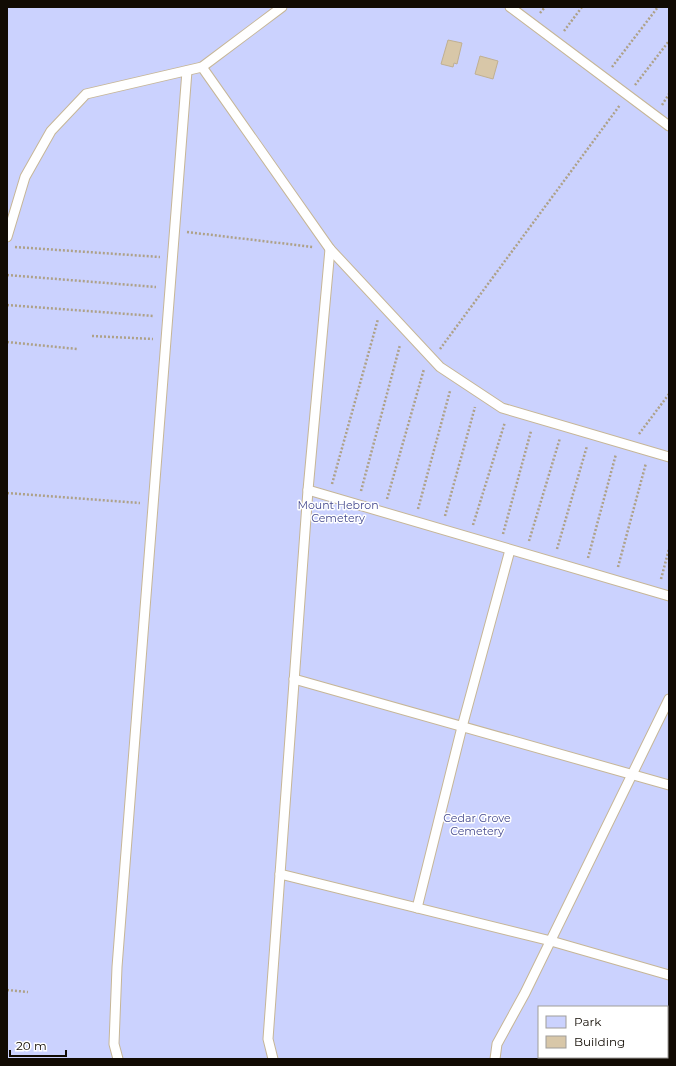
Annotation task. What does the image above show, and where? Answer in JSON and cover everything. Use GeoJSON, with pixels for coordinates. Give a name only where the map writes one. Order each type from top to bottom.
{"type":"FeatureCollection","features":[{"type":"Feature","properties":{"kind":"lane"},"geometry":{"type":"LineString","coordinates":[[7,237],[25,177],[51,131],[86,94],[202,67],[282,7]]}},
{"type":"Feature","properties":{"kind":"lane"},"geometry":{"type":"LineString","coordinates":[[510,7],[669,126]]}},
{"type":"Feature","properties":{"kind":"lane"},"geometry":{"type":"LineString","coordinates":[[202,67],[330,249],[440,367],[502,408],[509,411],[669,457]]}},
{"type":"Feature","properties":{"kind":"lane"},"geometry":{"type":"LineString","coordinates":[[118,1059],[114,1044],[117,967],[187,70]]}},
{"type":"Feature","properties":{"kind":"lane"},"geometry":{"type":"LineString","coordinates":[[273,1059],[268,1039],[308,490],[330,249]]}},
{"type":"Feature","properties":{"kind":"lane"},"geometry":{"type":"LineString","coordinates":[[308,490],[669,596]]}},
{"type":"Feature","properties":{"kind":"lane"},"geometry":{"type":"LineString","coordinates":[[417,908],[462,727],[510,550]]}},
{"type":"Feature","properties":{"kind":"lane"},"geometry":{"type":"LineString","coordinates":[[294,679],[669,785]]}},
{"type":"Feature","properties":{"kind":"lane"},"geometry":{"type":"LineString","coordinates":[[495,1059],[497,1044],[551,941],[669,699]]}},
{"type":"Feature","properties":{"kind":"lane"},"geometry":{"type":"LineString","coordinates":[[280,874],[551,941],[669,975]]}},
{"type":"Feature","properties":{"kind":"path"},"geometry":{"type":"LineString","coordinates":[[556,41],[582,7]]}},
{"type":"Feature","properties":{"kind":"path"},"geometry":{"type":"LineString","coordinates":[[604,77],[658,7]]}},
{"type":"Feature","properties":{"kind":"path"},"geometry":{"type":"LineString","coordinates":[[383,512],[430,357],[669,41]]}},
{"type":"Feature","properties":{"kind":"path"},"geometry":{"type":"LineString","coordinates":[[174,230],[330,249]]}},
{"type":"Feature","properties":{"kind":"path"},"geometry":{"type":"LineString","coordinates":[[15,247],[172,258]]}},
{"type":"Feature","properties":{"kind":"path"},"geometry":{"type":"LineString","coordinates":[[7,275],[170,288]]}},
{"type":"Feature","properties":{"kind":"path"},"geometry":{"type":"LineString","coordinates":[[7,305],[167,317]]}},
{"type":"Feature","properties":{"kind":"path"},"geometry":{"type":"LineString","coordinates":[[329,496],[382,305]]}},
{"type":"Feature","properties":{"kind":"path"},"geometry":{"type":"LineString","coordinates":[[357,504],[404,329]]}},
{"type":"Feature","properties":{"kind":"path"},"geometry":{"type":"LineString","coordinates":[[92,336],[166,340]]}},
{"type":"Feature","properties":{"kind":"path"},"geometry":{"type":"LineString","coordinates":[[7,342],[76,349]]}},
{"type":"Feature","properties":{"kind":"path"},"geometry":{"type":"LineString","coordinates":[[415,521],[454,377]]}},
{"type":"Feature","properties":{"kind":"path"},"geometry":{"type":"LineString","coordinates":[[442,529],[479,393]]}},
{"type":"Feature","properties":{"kind":"path"},"geometry":{"type":"LineString","coordinates":[[630,446],[669,394]]}},
{"type":"Feature","properties":{"kind":"path"},"geometry":{"type":"LineString","coordinates":[[469,538],[509,411]]}},
{"type":"Feature","properties":{"kind":"path"},"geometry":{"type":"LineString","coordinates":[[499,546],[534,418]]}},
{"type":"Feature","properties":{"kind":"path"},"geometry":{"type":"LineString","coordinates":[[525,554],[563,426]]}},
{"type":"Feature","properties":{"kind":"path"},"geometry":{"type":"LineString","coordinates":[[553,562],[590,434]]}},
{"type":"Feature","properties":{"kind":"path"},"geometry":{"type":"LineString","coordinates":[[584,571],[619,442]]}},
{"type":"Feature","properties":{"kind":"path"},"geometry":{"type":"LineString","coordinates":[[615,580],[649,451]]}},
{"type":"Feature","properties":{"kind":"path"},"geometry":{"type":"LineString","coordinates":[[7,493],[153,504]]}},
{"type":"Feature","properties":{"kind":"path"},"geometry":{"type":"LineString","coordinates":[[657,593],[669,549]]}},
{"type":"Feature","properties":{"kind":"path"},"geometry":{"type":"LineString","coordinates":[[7,990],[28,992]]}},
{"type":"Feature","properties":{"kind":"green space","name":"Mount Hebron Cemetery"},"geometry":{"type":"Polygon","coordinates":[[[7,7],[669,7],[669,1059],[7,1059],[7,7]]]}},
{"type":"Feature","properties":{"kind":"building"},"geometry":{"type":"Polygon","coordinates":[[[448,40],[462,43],[457,64],[454,63],[453,67],[441,64],[448,40]]]}},
{"type":"Feature","properties":{"kind":"building"},"geometry":{"type":"Polygon","coordinates":[[[480,56],[498,61],[493,79],[475,74],[480,56]]]}},
{"type":"Feature","properties":{"kind":"park label","name":"Cedar Grove Cemetery"},"geometry":{"type":"Point","coordinates":[477,824]}}]}
